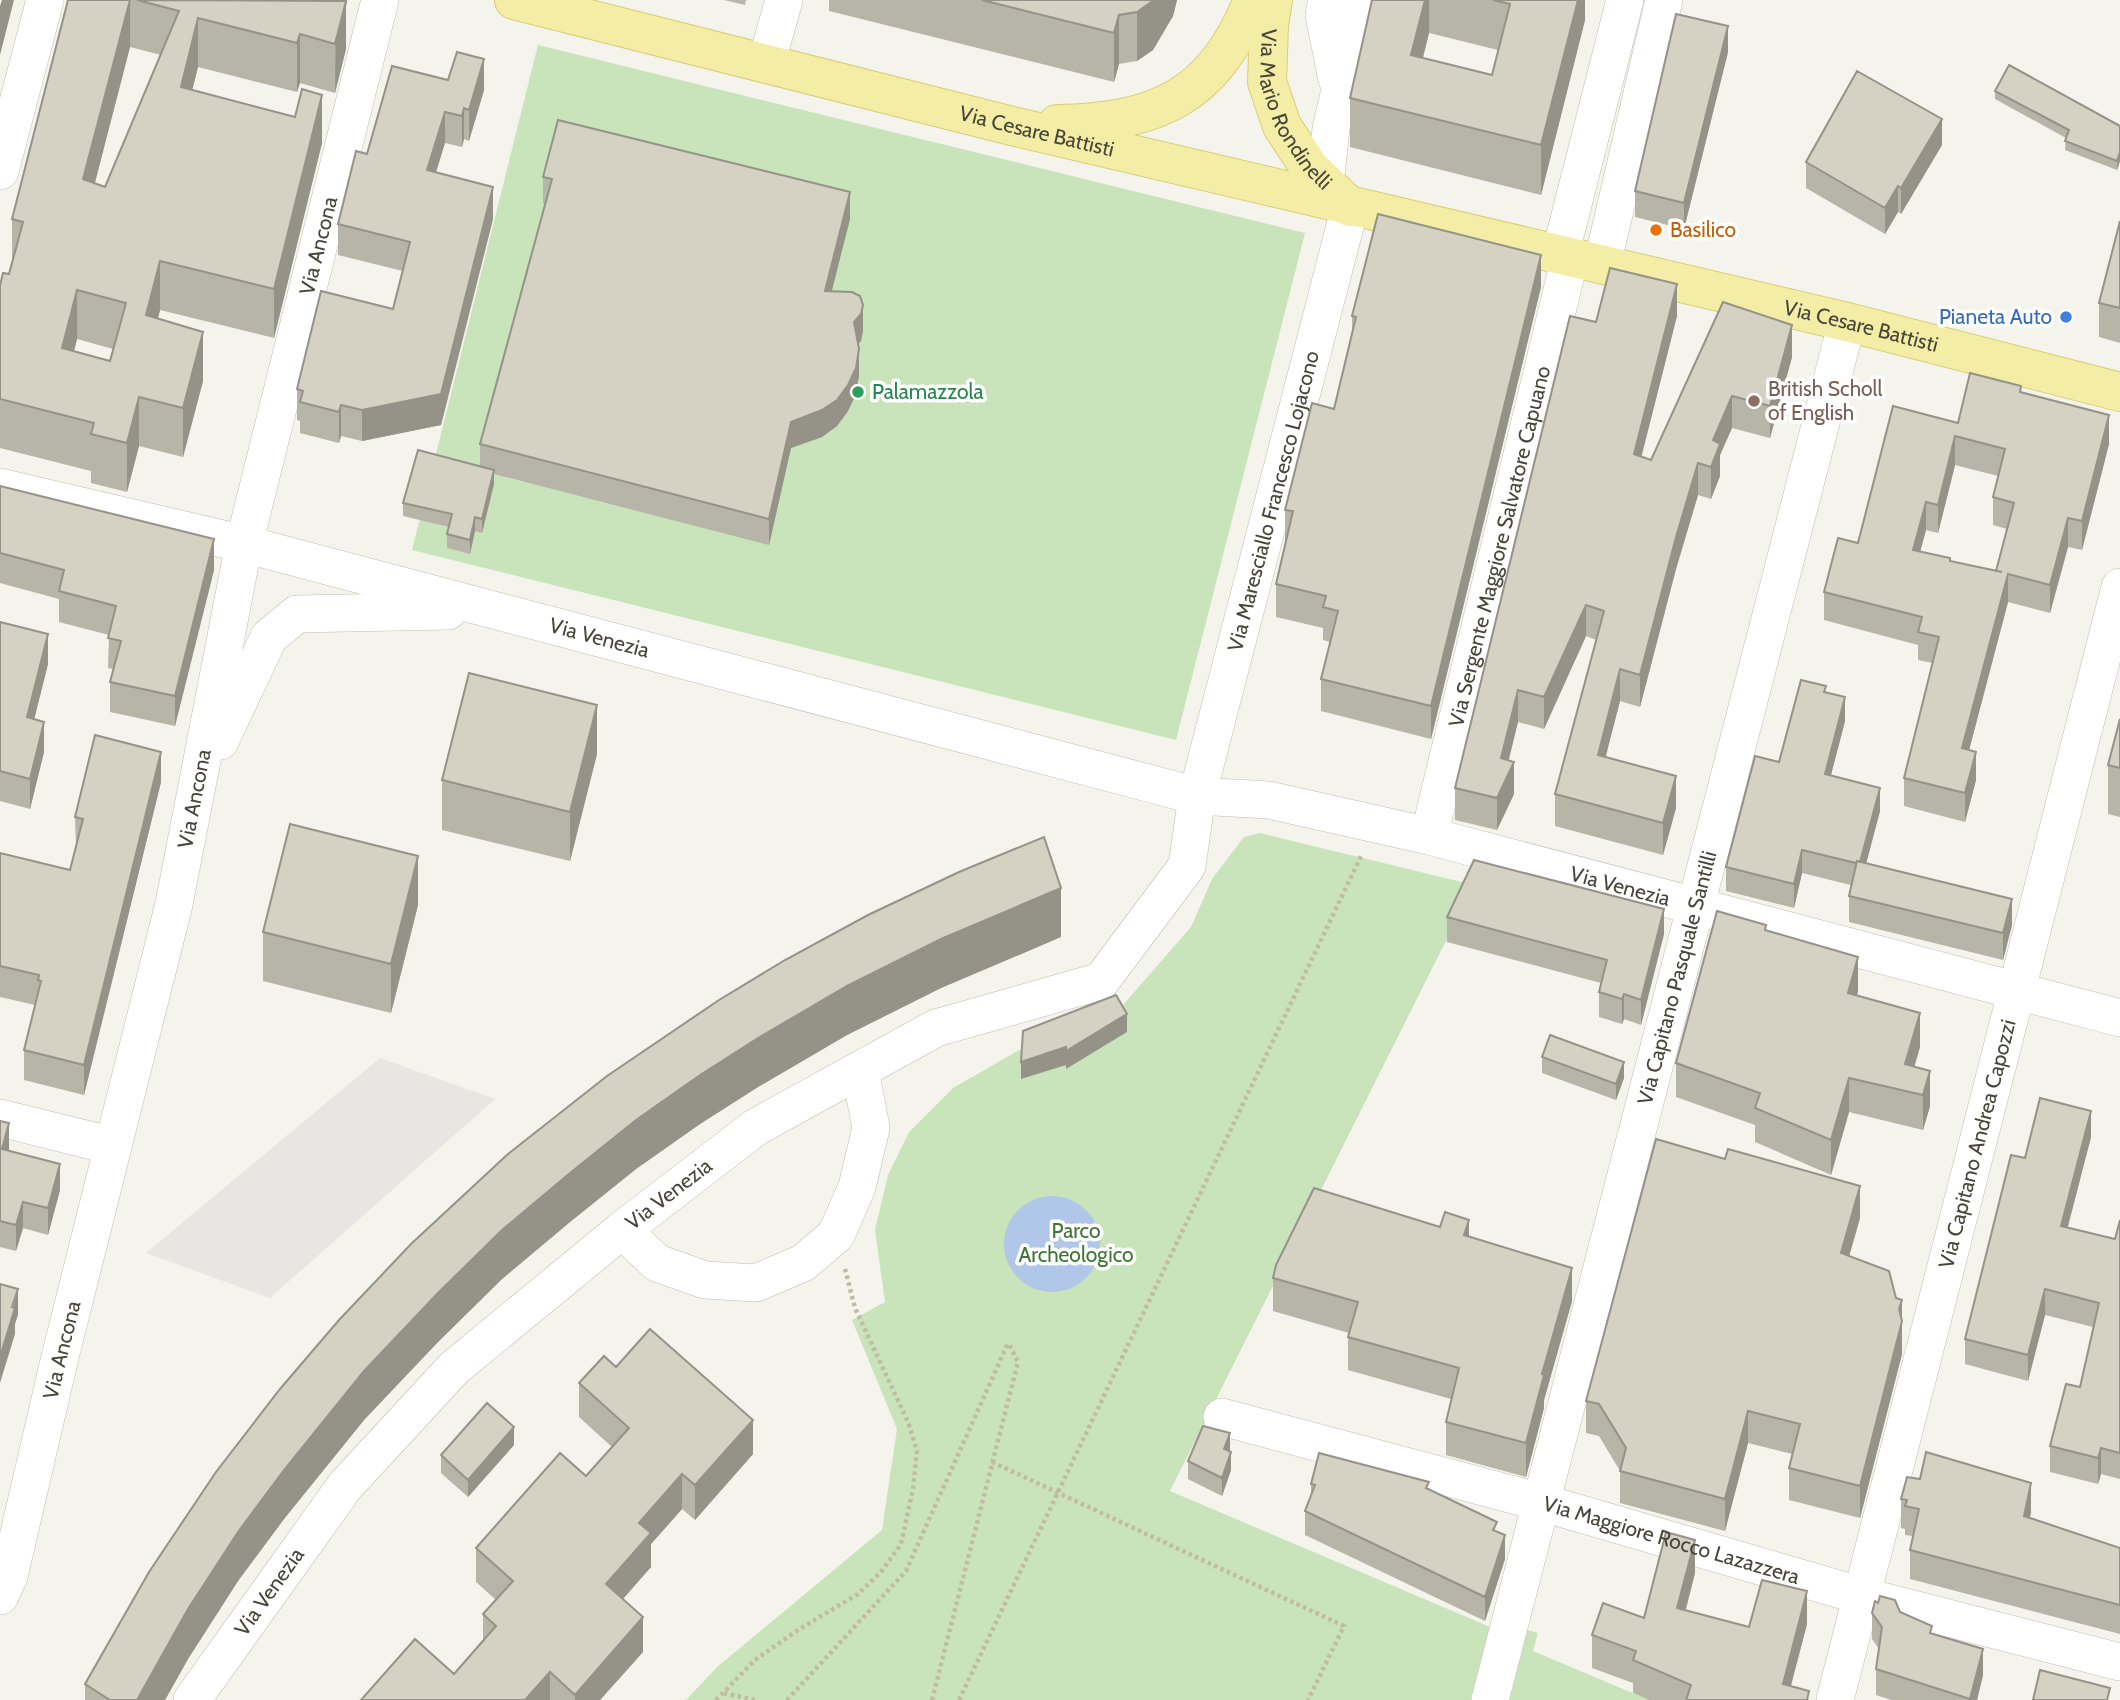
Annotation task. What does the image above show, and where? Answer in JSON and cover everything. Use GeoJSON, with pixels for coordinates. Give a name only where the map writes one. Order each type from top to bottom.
{"type":"FeatureCollection","features":[{"type":"Feature","properties":{"kind":"main road","name":"Via Cesare Battisti"},"geometry":{"type":"LineString","coordinates":[[514,0],[1012,126],[1337,195],[1577,259],[1847,322],[2120,392]]}},
{"type":"Feature","properties":{"kind":"main road","name":"Via Mario Rondinelli"},"geometry":{"type":"LineString","coordinates":[[1012,126],[1096,123],[1143,114],[1186,95],[1216,66],[1245,19],[1253,0]]}},
{"type":"Feature","properties":{"kind":"main road","name":"Via Mario Rondinelli"},"geometry":{"type":"LineString","coordinates":[[1273,0],[1269,25],[1267,82],[1282,126],[1310,167],[1337,195]]}},
{"type":"Feature","properties":{"kind":"street"},"geometry":{"type":"LineString","coordinates":[[0,171],[45,0]]}},
{"type":"Feature","properties":{"kind":"street","name":"Via Ancona"},"geometry":{"type":"LineString","coordinates":[[3,1582],[174,904],[244,544],[380,0]]}},
{"type":"Feature","properties":{"kind":"street"},"geometry":{"type":"LineString","coordinates":[[766,64],[784,0]]}},
{"type":"Feature","properties":{"kind":"street"},"geometry":{"type":"LineString","coordinates":[[1327,0],[1324,15],[1340,91]]}},
{"type":"Feature","properties":{"kind":"street"},"geometry":{"type":"LineString","coordinates":[[1337,195],[1331,129],[1361,0]]}},
{"type":"Feature","properties":{"kind":"street"},"geometry":{"type":"LineString","coordinates":[[1577,259],[1625,0]]}},
{"type":"Feature","properties":{"kind":"street"},"geometry":{"type":"LineString","coordinates":[[1577,259],[1664,0]]}},
{"type":"Feature","properties":{"kind":"street","name":"Via Maresciallo Francesco Lojacono"},"geometry":{"type":"LineString","coordinates":[[1197,796],[1337,195]]}},
{"type":"Feature","properties":{"kind":"street","name":"Via Sergente Maggiore Salvatore Capuano"},"geometry":{"type":"LineString","coordinates":[[1429,836],[1577,259]]}},
{"type":"Feature","properties":{"kind":"street","name":"Via Capitano Pasquale Santilli"},"geometry":{"type":"LineString","coordinates":[[1490,1700],[1847,322]]}},
{"type":"Feature","properties":{"kind":"street","name":"Via Venezia"},"geometry":{"type":"LineString","coordinates":[[0,487],[244,544],[1197,796],[1269,800],[1429,836],[2120,1018]]}},
{"type":"Feature","properties":{"kind":"street","name":"Via Capitano Andrea Capozzi"},"geometry":{"type":"LineString","coordinates":[[1835,1700],[2120,587]]}},
{"type":"Feature","properties":{"kind":"street"},"geometry":{"type":"LineString","coordinates":[[196,793],[269,637],[297,614],[500,611]]}},
{"type":"Feature","properties":{"kind":"street","name":"Via Venezia"},"geometry":{"type":"LineString","coordinates":[[192,1700],[345,1486],[454,1368],[622,1230],[756,1127],[936,1028],[1101,981],[1187,866],[1197,796]]}},
{"type":"Feature","properties":{"kind":"street"},"geometry":{"type":"LineString","coordinates":[[622,1230],[657,1263],[705,1280],[756,1283],[803,1263],[836,1235],[857,1187],[872,1128],[860,1070]]}},
{"type":"Feature","properties":{"kind":"street"},"geometry":{"type":"LineString","coordinates":[[0,1118],[113,1146]]}},
{"type":"Feature","properties":{"kind":"street","name":"Via Maggiore Rocco Lazazzera"},"geometry":{"type":"LineString","coordinates":[[1222,1417],[1540,1502],[1862,1596],[2120,1662]]}},
{"type":"Feature","properties":{"kind":"path"},"geometry":{"type":"LineString","coordinates":[[959,1700],[1364,850]]}},
{"type":"Feature","properties":{"kind":"path"},"geometry":{"type":"LineString","coordinates":[[716,1700],[755,1660],[858,1594],[881,1572],[901,1544],[917,1451],[908,1422],[855,1308],[836,1235]]}},
{"type":"Feature","properties":{"kind":"path"},"geometry":{"type":"LineString","coordinates":[[788,1700],[905,1571],[1008,1343],[1018,1362],[932,1700]]}},
{"type":"Feature","properties":{"kind":"path"},"geometry":{"type":"LineString","coordinates":[[992,1461],[1344,1626],[1308,1700]]}},
{"type":"Feature","properties":{"kind":"path"},"geometry":{"type":"LineString","coordinates":[[724,1693],[755,1700]]}},
{"type":"Feature","properties":{"kind":"green space","name":"Palamazzola"},"geometry":{"type":"Polygon","coordinates":[[[538,45],[1305,233],[1176,740],[412,550],[538,45]]]}},
{"type":"Feature","properties":{"kind":"green space","name":"Parco Archeologico"},"geometry":{"type":"Polygon","coordinates":[[[1260,833],[1474,885],[1170,1491],[1495,1629],[1498,1621],[1538,1633],[1533,1651],[1649,1700],[686,1700],[717,1667],[882,1530],[897,1429],[852,1320],[885,1302],[875,1230],[888,1175],[909,1132],[953,1088],[1023,1048],[1116,1013],[1191,927],[1212,879],[1244,837],[1260,833]]]}},
{"type":"Feature","properties":{"kind":"shaded area"},"geometry":{"type":"Polygon","coordinates":[[[380,1058],[495,1099],[270,1298],[146,1253],[380,1058]]]}},
{"type":"Feature","properties":{"kind":"water"},"geometry":{"type":"Polygon","coordinates":[[[1052,1196],[1070,1200],[1086,1210],[1096,1226],[1100,1244],[1096,1262],[1086,1278],[1070,1288],[1052,1292],[1034,1288],[1018,1278],[1008,1262],[1004,1244],[1008,1226],[1018,1210],[1034,1200],[1052,1196]]]}},
{"type":"Feature","properties":{"kind":"building"},"geometry":{"type":"Polygon","coordinates":[[[68,0],[130,0],[83,179],[105,187],[179,11],[137,0],[346,1],[335,44],[300,34],[297,43],[198,18],[181,87],[295,117],[302,89],[322,95],[274,289],[160,261],[146,315],[203,332],[183,408],[139,397],[127,443],[91,434],[94,423],[0,399],[0,285],[3,273],[9,274],[23,222],[12,219],[68,0]],[[77,290],[62,348],[110,361],[126,303],[77,290]]]}},
{"type":"Feature","properties":{"kind":"building"},"geometry":{"type":"Polygon","coordinates":[[[982,0],[1154,0],[1137,12],[1119,15],[1114,33],[982,0]]]}},
{"type":"Feature","properties":{"kind":"building"},"geometry":{"type":"Polygon","coordinates":[[[1372,0],[1425,0],[1411,55],[1492,75],[1510,4],[1493,0],[1578,0],[1541,145],[1350,98],[1372,0]]]}},
{"type":"Feature","properties":{"kind":"building"},"geometry":{"type":"Polygon","coordinates":[[[1676,14],[1728,26],[1684,203],[1635,191],[1676,14]]]}},
{"type":"Feature","properties":{"kind":"building"},"geometry":{"type":"Polygon","coordinates":[[[457,52],[484,59],[469,110],[464,108],[462,116],[445,112],[427,170],[493,187],[441,394],[362,410],[341,405],[339,412],[300,402],[303,391],[297,389],[321,291],[393,309],[410,242],[338,224],[356,151],[367,154],[392,66],[448,80],[457,52]]]}},
{"type":"Feature","properties":{"kind":"building"},"geometry":{"type":"Polygon","coordinates":[[[2009,65],[2120,126],[2120,152],[2117,161],[2065,141],[2069,130],[1995,91],[2009,65]]]}},
{"type":"Feature","properties":{"kind":"building"},"geometry":{"type":"Polygon","coordinates":[[[1857,71],[1942,119],[1901,188],[1898,186],[1885,208],[1806,162],[1857,71]]]}},
{"type":"Feature","properties":{"kind":"building"},"geometry":{"type":"Polygon","coordinates":[[[558,120],[850,192],[825,291],[852,292],[860,296],[863,305],[861,314],[854,322],[859,349],[856,368],[837,400],[822,410],[791,422],[769,519],[480,444],[552,179],[543,177],[558,120]]]}},
{"type":"Feature","properties":{"kind":"building"},"geometry":{"type":"Polygon","coordinates":[[[1378,214],[1541,255],[1431,706],[1321,679],[1338,611],[1323,607],[1326,596],[1276,584],[1293,511],[1285,510],[1312,403],[1334,409],[1356,317],[1352,316],[1378,214]]]}},
{"type":"Feature","properties":{"kind":"building"},"geometry":{"type":"Polygon","coordinates":[[[2120,221],[2120,308],[2099,303],[2120,221]]]}},
{"type":"Feature","properties":{"kind":"building"},"geometry":{"type":"Polygon","coordinates":[[[1610,268],[1677,284],[1634,454],[1651,460],[1723,302],[1792,325],[1770,406],[1732,396],[1713,440],[1720,444],[1711,467],[1698,463],[1640,675],[1620,669],[1598,755],[1676,776],[1663,823],[1555,794],[1604,611],[1586,605],[1544,697],[1518,690],[1501,758],[1514,762],[1497,798],[1455,788],[1570,316],[1596,322],[1610,268]]]}},
{"type":"Feature","properties":{"kind":"building"},"geometry":{"type":"Polygon","coordinates":[[[1970,373],[2021,386],[2020,392],[2109,415],[2082,521],[2068,518],[2050,585],[2008,574],[1962,748],[1976,752],[1965,793],[1904,778],[1939,637],[1918,632],[1922,617],[1824,592],[1838,538],[1858,543],[1893,406],[1958,423],[1970,373]],[[1955,436],[1938,505],[1926,502],[1913,550],[1950,558],[1950,561],[1996,571],[2014,503],[1993,497],[2005,449],[1955,436]]]}},
{"type":"Feature","properties":{"kind":"building"},"geometry":{"type":"Polygon","coordinates":[[[418,450],[494,470],[482,519],[475,517],[470,540],[447,534],[452,514],[403,503],[418,450]]]}},
{"type":"Feature","properties":{"kind":"building"},"geometry":{"type":"Polygon","coordinates":[[[0,486],[214,539],[175,696],[110,682],[121,641],[108,638],[116,606],[59,591],[64,570],[0,553],[0,486]]]}},
{"type":"Feature","properties":{"kind":"building"},"geometry":{"type":"Polygon","coordinates":[[[0,622],[48,634],[27,717],[44,722],[30,779],[0,771],[0,622]]]}},
{"type":"Feature","properties":{"kind":"building"},"geometry":{"type":"Polygon","coordinates":[[[469,673],[597,705],[570,812],[442,780],[469,673]]]}},
{"type":"Feature","properties":{"kind":"building"},"geometry":{"type":"Polygon","coordinates":[[[1801,680],[1826,686],[1824,692],[1845,697],[1825,774],[1880,788],[1860,862],[1802,850],[1794,884],[1726,867],[1755,756],[1779,762],[1801,680]]]}},
{"type":"Feature","properties":{"kind":"building"},"geometry":{"type":"Polygon","coordinates":[[[2120,719],[2120,768],[2108,765],[2120,719]]]}},
{"type":"Feature","properties":{"kind":"building"},"geometry":{"type":"Polygon","coordinates":[[[95,735],[161,752],[84,1065],[24,1050],[41,981],[38,980],[39,975],[0,966],[0,853],[70,870],[83,819],[75,817],[95,735]]]}},
{"type":"Feature","properties":{"kind":"building"},"geometry":{"type":"Polygon","coordinates":[[[290,824],[418,856],[391,964],[263,932],[290,824]]]}},
{"type":"Feature","properties":{"kind":"building"},"geometry":{"type":"Polygon","coordinates":[[[1044,837],[1061,888],[941,939],[847,986],[758,1038],[636,1120],[502,1230],[364,1371],[284,1470],[238,1532],[188,1609],[137,1700],[110,1700],[85,1684],[149,1572],[216,1472],[280,1389],[339,1320],[411,1244],[508,1154],[607,1076],[719,1000],[785,960],[868,915],[959,872],[1044,837]]]}},
{"type":"Feature","properties":{"kind":"building"},"geometry":{"type":"Polygon","coordinates":[[[1474,860],[1664,909],[1641,1000],[1624,994],[1622,999],[1599,992],[1607,960],[1447,917],[1474,860]]]}},
{"type":"Feature","properties":{"kind":"building"},"geometry":{"type":"Polygon","coordinates":[[[1857,861],[2012,899],[2003,933],[1849,896],[1857,861]]]}},
{"type":"Feature","properties":{"kind":"building"},"geometry":{"type":"Polygon","coordinates":[[[1717,911],[1766,925],[1765,930],[1858,957],[1848,993],[1920,1013],[1905,1064],[1930,1071],[1923,1095],[1849,1078],[1831,1140],[1755,1108],[1760,1093],[1676,1063],[1717,911]]]}},
{"type":"Feature","properties":{"kind":"building"},"geometry":{"type":"Polygon","coordinates":[[[1116,995],[1127,1014],[1066,1051],[1066,1047],[1021,1062],[1023,1031],[1116,995]]]}},
{"type":"Feature","properties":{"kind":"building"},"geometry":{"type":"Polygon","coordinates":[[[1550,1035],[1624,1062],[1616,1084],[1542,1057],[1550,1035]]]}},
{"type":"Feature","properties":{"kind":"building"},"geometry":{"type":"Polygon","coordinates":[[[2040,1098],[2091,1111],[2061,1226],[2115,1239],[2120,1220],[2120,1453],[2101,1448],[2098,1458],[2050,1446],[2066,1384],[2080,1387],[2099,1303],[2045,1289],[2028,1355],[1965,1339],[2011,1155],[2025,1158],[2040,1098]]]}},
{"type":"Feature","properties":{"kind":"building"},"geometry":{"type":"Polygon","coordinates":[[[0,1121],[9,1123],[2,1149],[60,1164],[48,1208],[23,1202],[16,1225],[0,1221],[0,1121]]]}},
{"type":"Feature","properties":{"kind":"building"},"geometry":{"type":"Polygon","coordinates":[[[1656,1139],[1725,1159],[1728,1149],[1860,1186],[1841,1253],[1889,1271],[1896,1298],[1902,1300],[1899,1309],[1902,1321],[1860,1486],[1789,1468],[1800,1424],[1748,1411],[1725,1499],[1620,1471],[1626,1448],[1599,1404],[1586,1401],[1656,1139]]]}},
{"type":"Feature","properties":{"kind":"building"},"geometry":{"type":"Polygon","coordinates":[[[1314,1188],[1440,1227],[1445,1212],[1469,1220],[1464,1235],[1572,1268],[1526,1443],[1446,1422],[1459,1368],[1348,1337],[1358,1302],[1273,1278],[1276,1265],[1314,1188]]]}},
{"type":"Feature","properties":{"kind":"building"},"geometry":{"type":"Polygon","coordinates":[[[0,1284],[18,1289],[0,1357],[0,1284]]]}},
{"type":"Feature","properties":{"kind":"building"},"geometry":{"type":"Polygon","coordinates":[[[650,1329],[753,1420],[695,1485],[682,1474],[639,1523],[651,1533],[606,1584],[643,1617],[575,1695],[550,1672],[525,1700],[361,1700],[415,1639],[454,1674],[496,1626],[483,1614],[513,1581],[476,1548],[560,1453],[586,1476],[629,1428],[579,1383],[604,1356],[616,1367],[650,1329]]]}},
{"type":"Feature","properties":{"kind":"building"},"geometry":{"type":"Polygon","coordinates":[[[487,1403],[514,1427],[468,1480],[441,1455],[487,1403]]]}},
{"type":"Feature","properties":{"kind":"building"},"geometry":{"type":"Polygon","coordinates":[[[1203,1426],[1230,1433],[1224,1449],[1231,1452],[1222,1478],[1188,1461],[1203,1426]]]}},
{"type":"Feature","properties":{"kind":"building"},"geometry":{"type":"Polygon","coordinates":[[[1926,1452],[2031,1483],[2024,1516],[2120,1548],[2120,1605],[1910,1550],[1919,1509],[1905,1506],[1907,1500],[1901,1499],[1907,1477],[1920,1479],[1926,1452]]]}},
{"type":"Feature","properties":{"kind":"building"},"geometry":{"type":"Polygon","coordinates":[[[1319,1453],[1429,1482],[1426,1488],[1497,1522],[1493,1530],[1505,1535],[1485,1597],[1305,1511],[1315,1485],[1311,1484],[1319,1453]]]}},
{"type":"Feature","properties":{"kind":"building"},"geometry":{"type":"Polygon","coordinates":[[[1666,1532],[1695,1540],[1677,1608],[1749,1627],[1762,1580],[1807,1591],[1783,1684],[1809,1691],[1807,1700],[1686,1700],[1691,1685],[1633,1660],[1636,1651],[1592,1635],[1603,1603],[1644,1618],[1666,1532]]]}},
{"type":"Feature","properties":{"kind":"building"},"geometry":{"type":"Polygon","coordinates":[[[1880,1596],[1895,1600],[1900,1612],[1932,1626],[1930,1633],[1983,1649],[1970,1699],[1876,1669],[1882,1627],[1872,1613],[1875,1601],[1878,1603],[1880,1596]]]}},
{"type":"Feature","properties":{"kind":"building"},"geometry":{"type":"Polygon","coordinates":[[[2040,1670],[2110,1688],[2107,1700],[2033,1700],[2040,1670]]]}},
{"type":"Feature","properties":{"kind":"place","name":"Basilico"},"geometry":{"type":"Point","coordinates":[1656,230]}},
{"type":"Feature","properties":{"kind":"place","name":"Pianeta Auto"},"geometry":{"type":"Point","coordinates":[2066,317]}},
{"type":"Feature","properties":{"kind":"place","name":"Palamazzola"},"geometry":{"type":"Point","coordinates":[858,392]}},
{"type":"Feature","properties":{"kind":"place","name":"British Scholl of English"},"geometry":{"type":"Point","coordinates":[1754,401]}}]}
